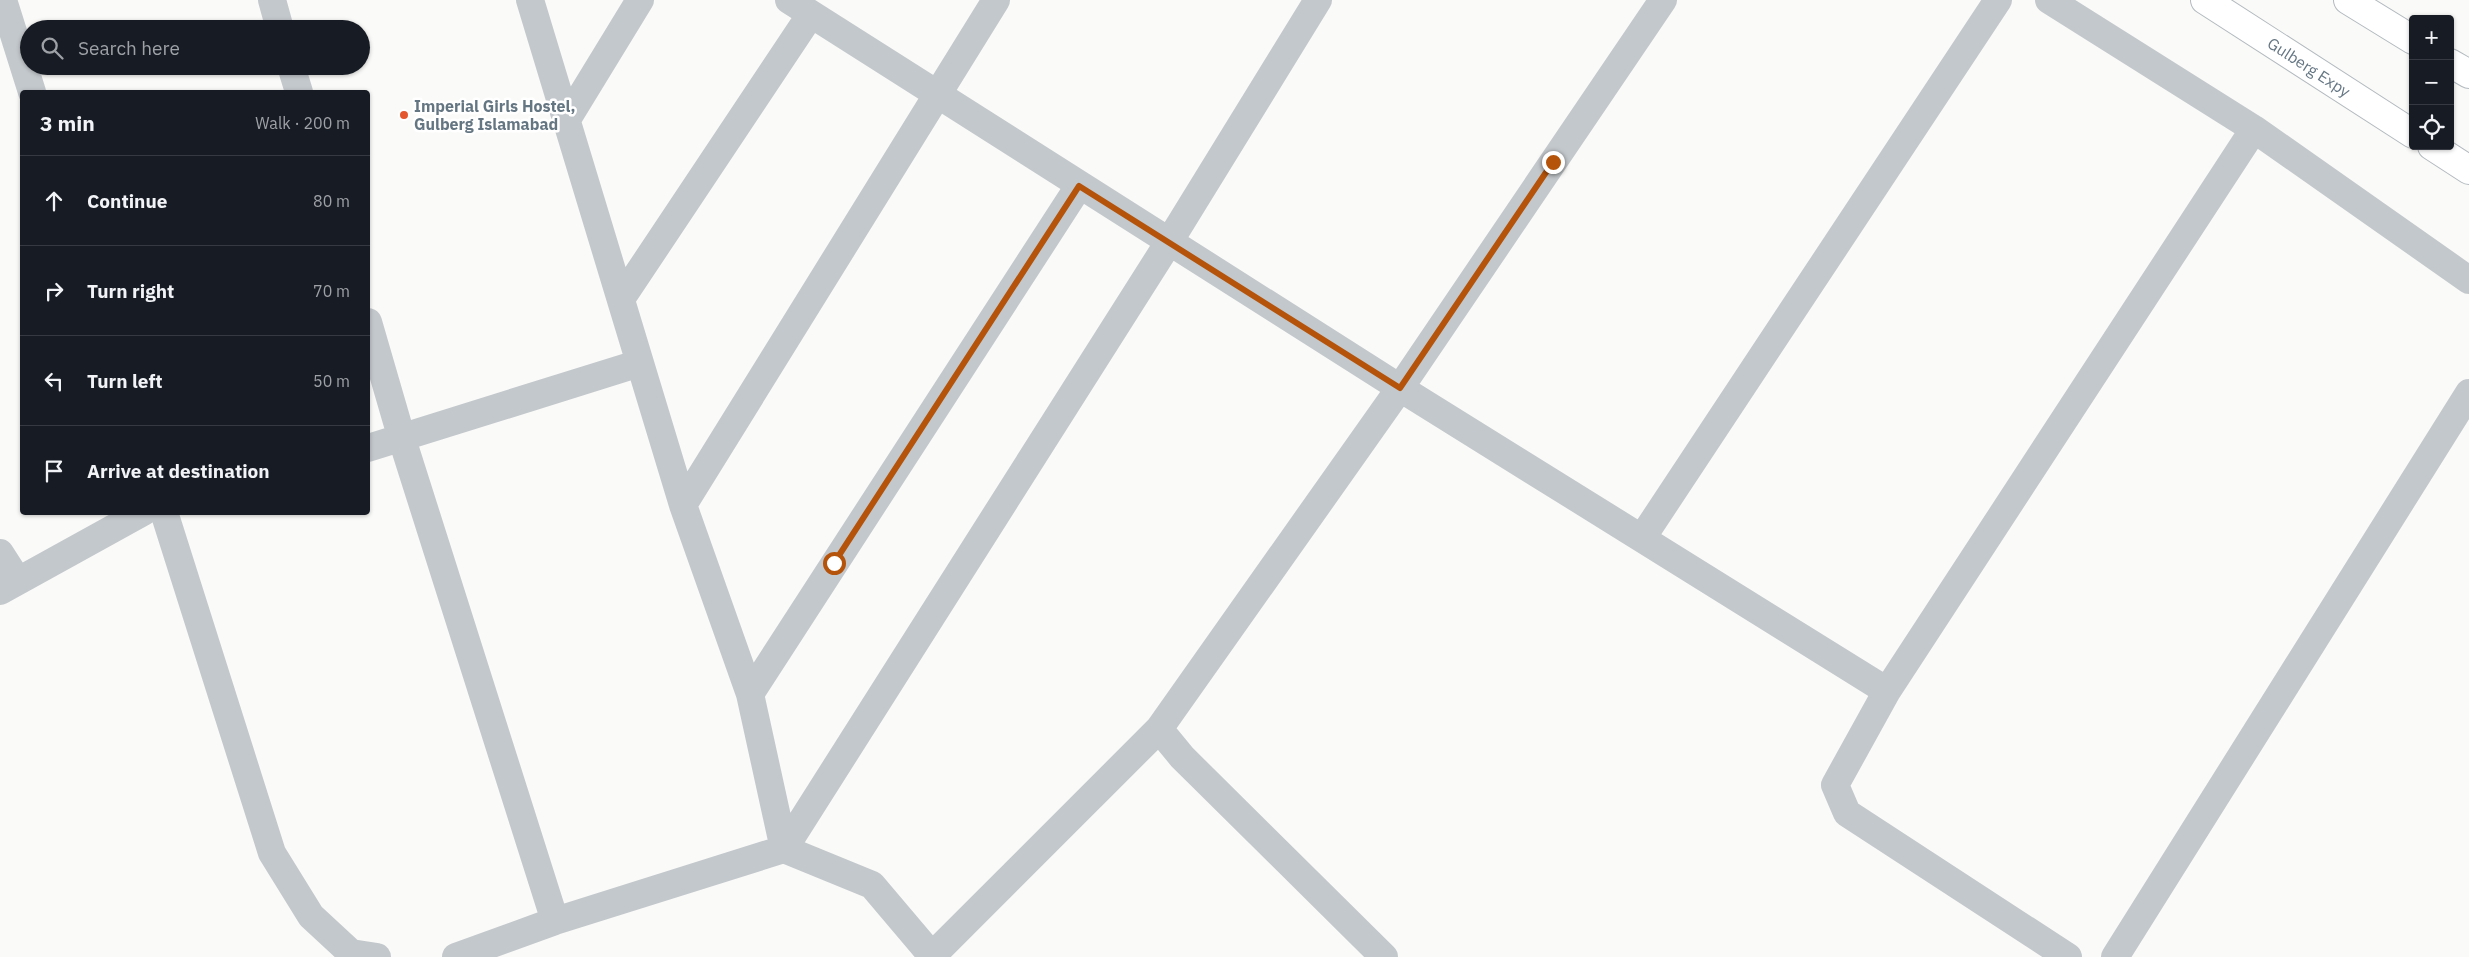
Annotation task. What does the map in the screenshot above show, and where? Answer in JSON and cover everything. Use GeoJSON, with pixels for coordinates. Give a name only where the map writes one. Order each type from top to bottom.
{"type":"FeatureCollection","features":[{"type":"Feature","properties":{"kind":"street"},"geometry":{"type":"LineString","coordinates":[[3,0],[20,54]]}},
{"type":"Feature","properties":{"kind":"street"},"geometry":{"type":"LineString","coordinates":[[272,0],[278,20]]}},
{"type":"Feature","properties":{"kind":"street"},"geometry":{"type":"LineString","coordinates":[[530,0],[683,505],[750,694],[784,849]]}},
{"type":"Feature","properties":{"kind":"street"},"geometry":{"type":"LineString","coordinates":[[566,121],[640,0]]}},
{"type":"Feature","properties":{"kind":"street"},"geometry":{"type":"LineString","coordinates":[[683,505],[996,0]]}},
{"type":"Feature","properties":{"kind":"street"},"geometry":{"type":"LineString","coordinates":[[784,849],[1169,242],[1318,0]]}},
{"type":"Feature","properties":{"kind":"street"},"geometry":{"type":"LineString","coordinates":[[456,957],[556,921],[784,849],[872,885],[933,956],[1159,729],[1400,388],[1663,0]]}},
{"type":"Feature","properties":{"kind":"street"},"geometry":{"type":"LineString","coordinates":[[1642,538],[1998,0]]}},
{"type":"Feature","properties":{"kind":"street"},"geometry":{"type":"LineString","coordinates":[[2049,0],[2254,129],[2469,280]]}},
{"type":"Feature","properties":{"kind":"street","name":"Gulberg Expy"},"geometry":{"type":"LineString","coordinates":[[2205,0],[2409,131]]}},
{"type":"Feature","properties":{"kind":"street"},"geometry":{"type":"LineString","coordinates":[[2348,0],[2409,38]]}},
{"type":"Feature","properties":{"kind":"street"},"geometry":{"type":"LineString","coordinates":[[621,298],[800,7],[1079,186],[1400,388],[1887,691]]}},
{"type":"Feature","properties":{"kind":"street"},"geometry":{"type":"LineString","coordinates":[[2454,65],[2469,74]]}},
{"type":"Feature","properties":{"kind":"street"},"geometry":{"type":"LineString","coordinates":[[27,75],[31,90]]}},
{"type":"Feature","properties":{"kind":"street"},"geometry":{"type":"LineString","coordinates":[[294,75],[298,90]]}},
{"type":"Feature","properties":{"kind":"street"},"geometry":{"type":"LineString","coordinates":[[2068,957],[1847,813],[1835,785],[1887,691],[2254,129]]}},
{"type":"Feature","properties":{"kind":"street"},"geometry":{"type":"LineString","coordinates":[[2438,150],[2469,170]]}},
{"type":"Feature","properties":{"kind":"street"},"geometry":{"type":"LineString","coordinates":[[750,694],[1079,186]]}},
{"type":"Feature","properties":{"kind":"street"},"geometry":{"type":"LineString","coordinates":[[370,329],[402,439],[556,921]]}},
{"type":"Feature","properties":{"kind":"street"},"geometry":{"type":"LineString","coordinates":[[370,447],[640,364]]}},
{"type":"Feature","properties":{"kind":"street"},"geometry":{"type":"LineString","coordinates":[[2115,957],[2469,393]]}},
{"type":"Feature","properties":{"kind":"street"},"geometry":{"type":"LineString","coordinates":[[0,554],[9,586],[137,515]]}},
{"type":"Feature","properties":{"kind":"street"},"geometry":{"type":"LineString","coordinates":[[165,515],[272,853],[311,916],[351,953],[377,957]]}},
{"type":"Feature","properties":{"kind":"street"},"geometry":{"type":"LineString","coordinates":[[1159,729],[1182,757],[1384,957]]}},
{"type":"Feature","properties":{"kind":"place","name":"Imperial Girls Hostel, Gulberg Islamabad"},"geometry":{"type":"Point","coordinates":[404,115]}},
{"type":"Feature","properties":{"kind":"route"},"geometry":{"type":"LineString","coordinates":[[834,563],[1079,186],[1400,388],[1553,162]]}}]}
